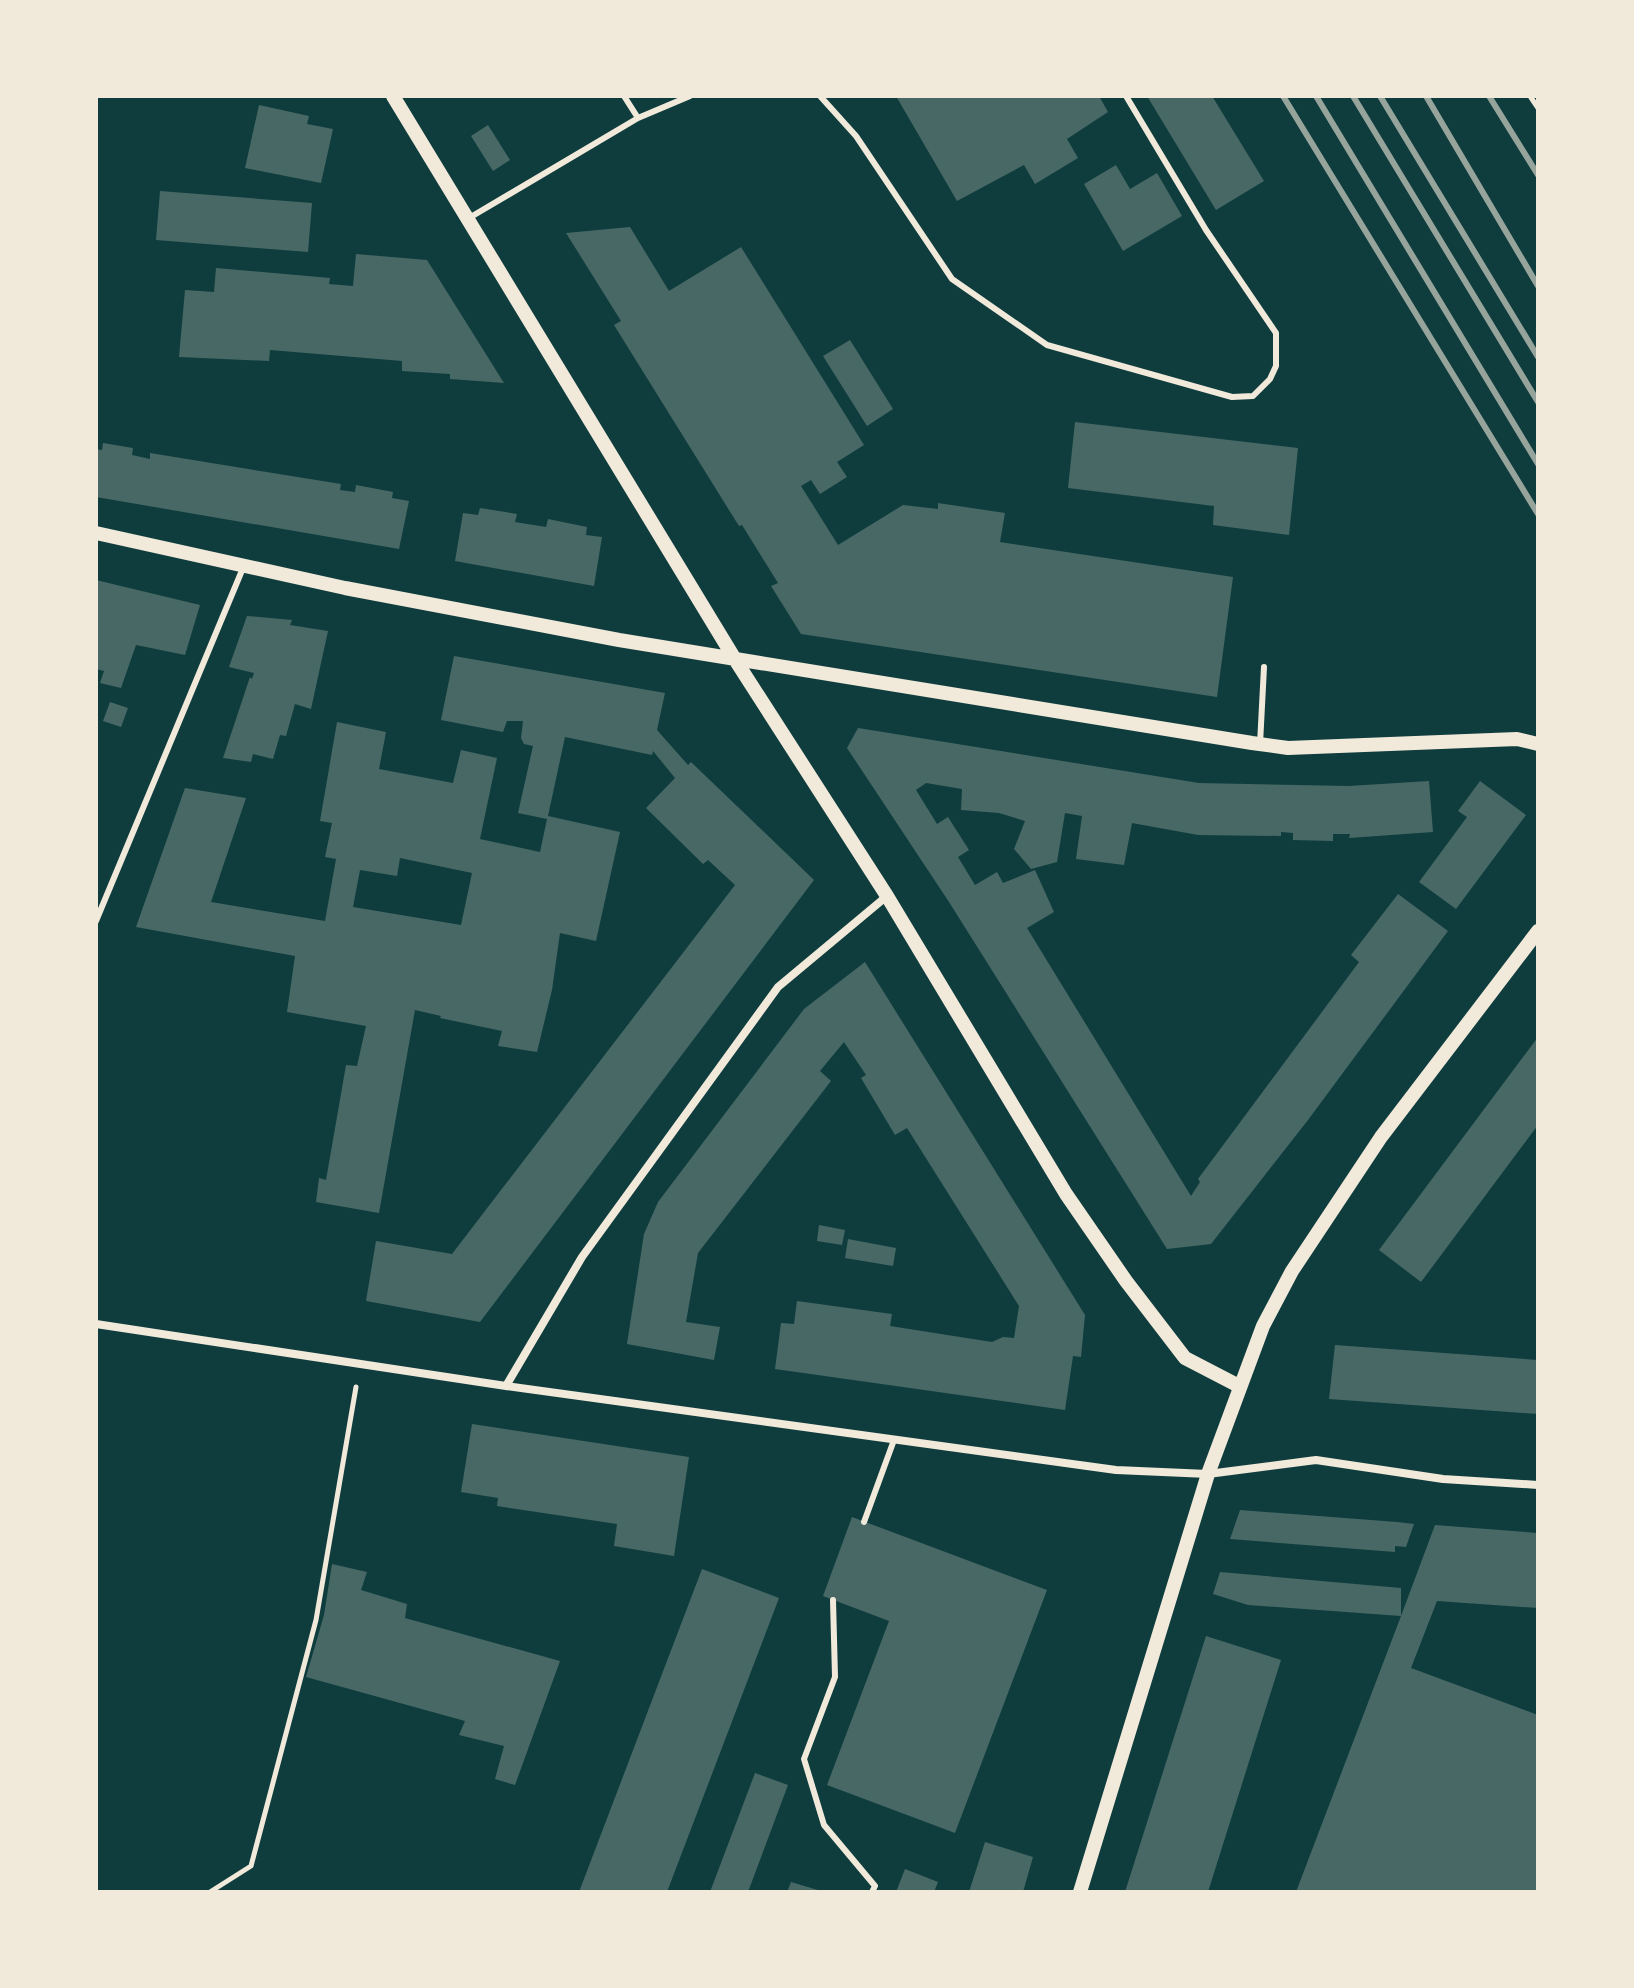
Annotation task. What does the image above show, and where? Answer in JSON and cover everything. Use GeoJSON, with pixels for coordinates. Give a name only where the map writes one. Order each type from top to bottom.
{"type":"FeatureCollection","features":[{"type":"Feature","properties":{"kind":"street"},"geometry":{"type":"LineString","coordinates":[[393,96],[736,661],[887,896],[1066,1194],[1126,1281],[1185,1358],[1239,1386]]}},
{"type":"Feature","properties":{"kind":"street"},"geometry":{"type":"LineString","coordinates":[[96,533],[345,588],[736,661],[1260,744],[1288,748],[1517,739],[1538,744]]}},
{"type":"Feature","properties":{"kind":"street"},"geometry":{"type":"LineString","coordinates":[[506,1386],[582,1257],[778,987],[887,896]]}},
{"type":"Feature","properties":{"kind":"street"},"geometry":{"type":"LineString","coordinates":[[1080,1892],[1208,1474],[1263,1326],[1292,1271],[1381,1137],[1538,931]]}},
{"type":"Feature","properties":{"kind":"street"},"geometry":{"type":"LineString","coordinates":[[96,1324],[506,1386],[1116,1470],[1208,1474],[1316,1460],[1443,1479],[1538,1485]]}},
{"type":"Feature","properties":{"kind":"lane"},"geometry":{"type":"LineString","coordinates":[[624,96],[638,118]]}},
{"type":"Feature","properties":{"kind":"lane"},"geometry":{"type":"LineString","coordinates":[[466,220],[638,118],[690,96]]}},
{"type":"Feature","properties":{"kind":"lane"},"geometry":{"type":"LineString","coordinates":[[820,96],[856,136],[952,279],[1035,337],[1047,345],[1232,397],[1253,396],[1270,379],[1276,366],[1276,333],[1206,230],[1126,96]]}},
{"type":"Feature","properties":{"kind":"lane"},"geometry":{"type":"LineString","coordinates":[[96,921],[244,564]]}},
{"type":"Feature","properties":{"kind":"lane"},"geometry":{"type":"LineString","coordinates":[[1260,744],[1264,667]]}},
{"type":"Feature","properties":{"kind":"lane"},"geometry":{"type":"LineString","coordinates":[[864,1522],[894,1440]]}},
{"type":"Feature","properties":{"kind":"lane"},"geometry":{"type":"LineString","coordinates":[[833,1600],[835,1677],[804,1759],[824,1825],[875,1886],[872,1892]]}},
{"type":"Feature","properties":{"kind":"path"},"geometry":{"type":"LineString","coordinates":[[1530,96],[1538,108]]}},
{"type":"Feature","properties":{"kind":"path"},"geometry":{"type":"LineString","coordinates":[[210,1892],[251,1866],[316,1620],[353,1406]]}},
{"type":"Feature","properties":{"kind":"building"},"geometry":{"type":"Polygon","coordinates":[[[896,96],[1099,96],[1108,112],[1067,139],[1078,158],[1035,184],[1024,165],[957,201],[896,96]]]}},
{"type":"Feature","properties":{"kind":"building"},"geometry":{"type":"Polygon","coordinates":[[[1147,96],[1212,96],[1264,181],[1216,210],[1147,96]]]}},
{"type":"Feature","properties":{"kind":"building"},"geometry":{"type":"Polygon","coordinates":[[[259,105],[309,116],[307,124],[333,129],[321,183],[245,168],[259,105]]]}},
{"type":"Feature","properties":{"kind":"building"},"geometry":{"type":"Polygon","coordinates":[[[488,125],[510,160],[493,171],[471,136],[488,125]]]}},
{"type":"Feature","properties":{"kind":"building"},"geometry":{"type":"Polygon","coordinates":[[[1116,165],[1130,189],[1157,173],[1182,216],[1123,251],[1084,184],[1116,165]]]}},
{"type":"Feature","properties":{"kind":"building"},"geometry":{"type":"Polygon","coordinates":[[[160,191],[312,203],[308,252],[156,240],[160,191]]]}},
{"type":"Feature","properties":{"kind":"building"},"geometry":{"type":"Polygon","coordinates":[[[630,227],[669,291],[741,247],[864,445],[837,462],[847,477],[820,494],[811,480],[801,486],[838,545],[903,505],[938,509],[938,503],[1005,513],[1000,542],[1233,577],[1217,697],[801,634],[771,586],[778,583],[614,325],[621,321],[566,233],[630,227]]]}},
{"type":"Feature","properties":{"kind":"building"},"geometry":{"type":"Polygon","coordinates":[[[356,254],[427,260],[504,383],[450,379],[450,374],[402,371],[402,361],[270,350],[269,361],[179,357],[185,290],[214,292],[216,268],[330,278],[329,284],[353,286],[356,254]]]}},
{"type":"Feature","properties":{"kind":"building"},"geometry":{"type":"Polygon","coordinates":[[[850,340],[893,409],[867,426],[823,356],[850,340]]]}},
{"type":"Feature","properties":{"kind":"building"},"geometry":{"type":"Polygon","coordinates":[[[1075,422],[1298,448],[1289,535],[1213,525],[1214,506],[1068,488],[1075,422]]]}},
{"type":"Feature","properties":{"kind":"building"},"geometry":{"type":"Polygon","coordinates":[[[103,443],[133,448],[132,455],[150,459],[150,453],[341,484],[340,490],[355,492],[356,485],[393,492],[392,498],[409,501],[399,549],[96,497],[96,449],[102,450],[103,443]]]}},
{"type":"Feature","properties":{"kind":"building"},"geometry":{"type":"Polygon","coordinates":[[[480,508],[517,514],[515,522],[546,527],[548,519],[587,527],[586,535],[602,537],[594,586],[455,561],[463,513],[478,515],[480,508]]]}},
{"type":"Feature","properties":{"kind":"building"},"geometry":{"type":"Polygon","coordinates":[[[96,580],[200,605],[185,655],[136,645],[121,688],[100,683],[104,671],[96,669],[96,580]]]}},
{"type":"Feature","properties":{"kind":"building"},"geometry":{"type":"Polygon","coordinates":[[[247,616],[292,620],[290,625],[328,631],[311,709],[295,704],[286,736],[280,735],[273,759],[253,754],[251,762],[223,758],[254,673],[229,667],[247,616]]]}},
{"type":"Feature","properties":{"kind":"building"},"geometry":{"type":"Polygon","coordinates":[[[454,656],[665,693],[657,730],[688,765],[691,762],[814,880],[480,1322],[366,1301],[376,1241],[452,1254],[735,885],[708,860],[703,864],[646,808],[675,778],[653,751],[652,755],[565,737],[548,816],[620,832],[596,941],[560,933],[552,990],[537,1052],[498,1046],[502,1031],[415,1010],[379,1213],[316,1202],[319,1178],[326,1180],[346,1065],[357,1066],[366,1026],[287,1012],[295,956],[136,927],[185,788],[246,798],[211,902],[325,921],[336,859],[325,857],[332,823],[320,821],[337,722],[386,732],[379,769],[453,783],[461,750],[497,758],[480,839],[540,852],[547,819],[518,813],[533,746],[524,744],[521,738],[523,721],[507,721],[503,732],[441,720],[454,656]],[[400,858],[397,876],[360,870],[353,907],[461,925],[472,873],[400,858]]]}},
{"type":"Feature","properties":{"kind":"building"},"geometry":{"type":"Polygon","coordinates":[[[110,702],[128,708],[121,727],[103,721],[110,702]]]}},
{"type":"Feature","properties":{"kind":"building"},"geometry":{"type":"Polygon","coordinates":[[[858,728],[1199,783],[1349,786],[1429,781],[1433,832],[1349,838],[1350,834],[1333,834],[1333,841],[1293,840],[1293,833],[1281,832],[1281,836],[1198,835],[1132,823],[1124,865],[1076,859],[1082,816],[1065,813],[1057,862],[1031,869],[1014,849],[1025,821],[999,813],[961,810],[962,789],[926,783],[916,790],[937,824],[948,817],[969,850],[958,857],[975,885],[997,872],[1003,883],[1035,870],[1054,912],[1027,928],[1191,1196],[1200,1182],[1198,1179],[1359,962],[1351,955],[1398,894],[1448,931],[1308,1120],[1211,1244],[1167,1249],[949,902],[847,748],[858,728]]]}},
{"type":"Feature","properties":{"kind":"building"},"geometry":{"type":"Polygon","coordinates":[[[1480,781],[1526,815],[1456,909],[1419,882],[1467,817],[1458,811],[1480,781]]]}},
{"type":"Feature","properties":{"kind":"building"},"geometry":{"type":"Polygon","coordinates":[[[865,962],[1085,1315],[1081,1357],[1073,1356],[1065,1410],[775,1369],[781,1323],[794,1324],[797,1301],[892,1314],[890,1326],[992,1342],[1003,1337],[1014,1338],[1019,1306],[907,1128],[895,1135],[861,1078],[866,1075],[844,1042],[820,1071],[831,1081],[698,1253],[686,1322],[720,1327],[714,1360],[627,1344],[644,1234],[658,1202],[804,1009],[865,962]]]}},
{"type":"Feature","properties":{"kind":"building"},"geometry":{"type":"Polygon","coordinates":[[[1538,1037],[1538,1125],[1421,1282],[1379,1250],[1538,1037]]]}},
{"type":"Feature","properties":{"kind":"building"},"geometry":{"type":"Polygon","coordinates":[[[819,1225],[845,1230],[842,1245],[817,1241],[819,1225]]]}},
{"type":"Feature","properties":{"kind":"building"},"geometry":{"type":"Polygon","coordinates":[[[848,1239],[896,1248],[893,1266],[845,1258],[848,1239]]]}},
{"type":"Feature","properties":{"kind":"building"},"geometry":{"type":"Polygon","coordinates":[[[1335,1345],[1538,1360],[1538,1414],[1329,1399],[1335,1345]]]}},
{"type":"Feature","properties":{"kind":"building"},"geometry":{"type":"Polygon","coordinates":[[[472,1424],[689,1457],[674,1556],[614,1546],[617,1524],[497,1506],[498,1498],[461,1492],[472,1424]]]}},
{"type":"Feature","properties":{"kind":"building"},"geometry":{"type":"Polygon","coordinates":[[[1240,1510],[1414,1524],[1406,1547],[1395,1546],[1395,1552],[1230,1539],[1240,1510]]]}},
{"type":"Feature","properties":{"kind":"building"},"geometry":{"type":"Polygon","coordinates":[[[852,1517],[1047,1590],[955,1833],[827,1785],[889,1621],[823,1596],[852,1517]]]}},
{"type":"Feature","properties":{"kind":"building"},"geometry":{"type":"Polygon","coordinates":[[[1435,1525],[1538,1533],[1538,1608],[1437,1601],[1411,1668],[1538,1715],[1538,1892],[1296,1892],[1435,1525]]]}},
{"type":"Feature","properties":{"kind":"building"},"geometry":{"type":"Polygon","coordinates":[[[332,1564],[367,1572],[361,1590],[407,1604],[405,1618],[560,1661],[515,1785],[495,1779],[504,1746],[459,1735],[465,1721],[306,1677],[324,1615],[332,1564]]]}},
{"type":"Feature","properties":{"kind":"building"},"geometry":{"type":"Polygon","coordinates":[[[702,1569],[779,1598],[667,1892],[579,1892],[702,1569]]]}},
{"type":"Feature","properties":{"kind":"building"},"geometry":{"type":"Polygon","coordinates":[[[1220,1572],[1401,1588],[1401,1616],[1248,1605],[1213,1594],[1220,1572]]]}},
{"type":"Feature","properties":{"kind":"building"},"geometry":{"type":"Polygon","coordinates":[[[1206,1636],[1281,1660],[1208,1892],[1125,1892],[1206,1636]]]}},
{"type":"Feature","properties":{"kind":"building"},"geometry":{"type":"Polygon","coordinates":[[[755,1773],[788,1785],[748,1892],[710,1892],[755,1773]]]}},
{"type":"Feature","properties":{"kind":"building"},"geometry":{"type":"Polygon","coordinates":[[[985,1842],[1033,1857],[1023,1892],[969,1892],[985,1842]]]}},
{"type":"Feature","properties":{"kind":"building"},"geometry":{"type":"Polygon","coordinates":[[[905,1869],[938,1882],[934,1892],[896,1892],[905,1869]]]}},
{"type":"Feature","properties":{"kind":"building"},"geometry":{"type":"Polygon","coordinates":[[[791,1882],[821,1891],[787,1892],[791,1882]]]}},
{"type":"Feature","properties":{"kind":"railway"},"geometry":{"type":"LineString","coordinates":[[1283,96],[1538,514]]}},
{"type":"Feature","properties":{"kind":"railway"},"geometry":{"type":"LineString","coordinates":[[1316,96],[1538,464]]}},
{"type":"Feature","properties":{"kind":"railway"},"geometry":{"type":"LineString","coordinates":[[1353,96],[1538,402]]}},
{"type":"Feature","properties":{"kind":"railway"},"geometry":{"type":"LineString","coordinates":[[1380,96],[1538,357]]}},
{"type":"Feature","properties":{"kind":"railway"},"geometry":{"type":"LineString","coordinates":[[1426,96],[1538,286]]}},
{"type":"Feature","properties":{"kind":"railway"},"geometry":{"type":"LineString","coordinates":[[1489,96],[1538,175]]}}]}
